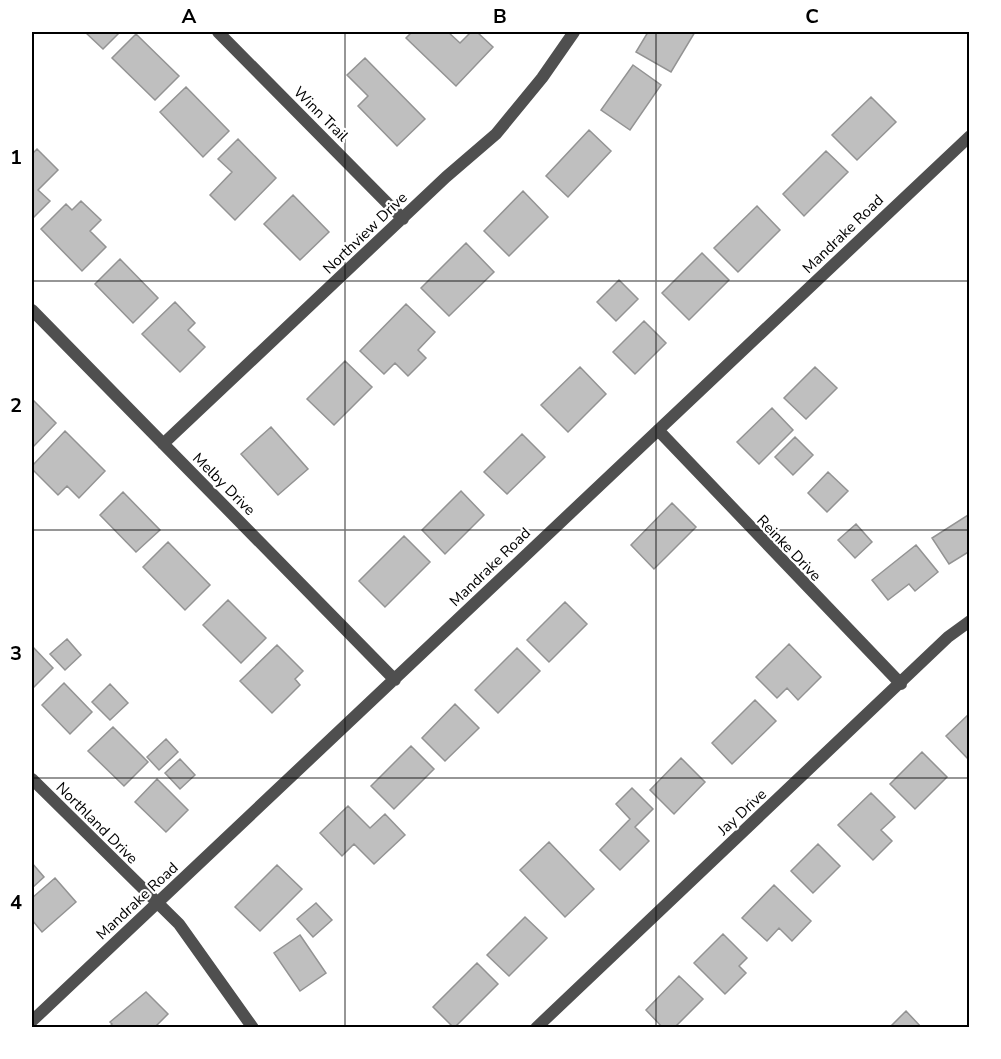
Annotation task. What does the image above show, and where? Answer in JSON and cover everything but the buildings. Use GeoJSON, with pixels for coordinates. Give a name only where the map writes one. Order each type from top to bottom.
{"type":"FeatureCollection","features":[{"type":"Feature","properties":{"kind":"street","name":"Winn Trail"},"geometry":{"type":"LineString","coordinates":[[218,32],[403,219]]}},
{"type":"Feature","properties":{"kind":"street","name":"Northview Drive"},"geometry":{"type":"LineString","coordinates":[[163,444],[496,134],[542,78],[574,32]]}},
{"type":"Feature","properties":{"kind":"street","name":"Mandrake Road"},"geometry":{"type":"LineString","coordinates":[[32,1021],[969,136]]}},
{"type":"Feature","properties":{"kind":"street","name":"Melby Drive"},"geometry":{"type":"LineString","coordinates":[[32,310],[395,680]]}},
{"type":"Feature","properties":{"kind":"street","name":"Reinke Drive"},"geometry":{"type":"LineString","coordinates":[[658,430],[901,684]]}},
{"type":"Feature","properties":{"kind":"street","name":"Jay Drive"},"geometry":{"type":"LineString","coordinates":[[536,1028],[948,637],[969,621]]}},
{"type":"Feature","properties":{"kind":"street","name":"Northland Drive"},"geometry":{"type":"LineString","coordinates":[[32,779],[158,904],[192,941],[253,1028]]}}]}
